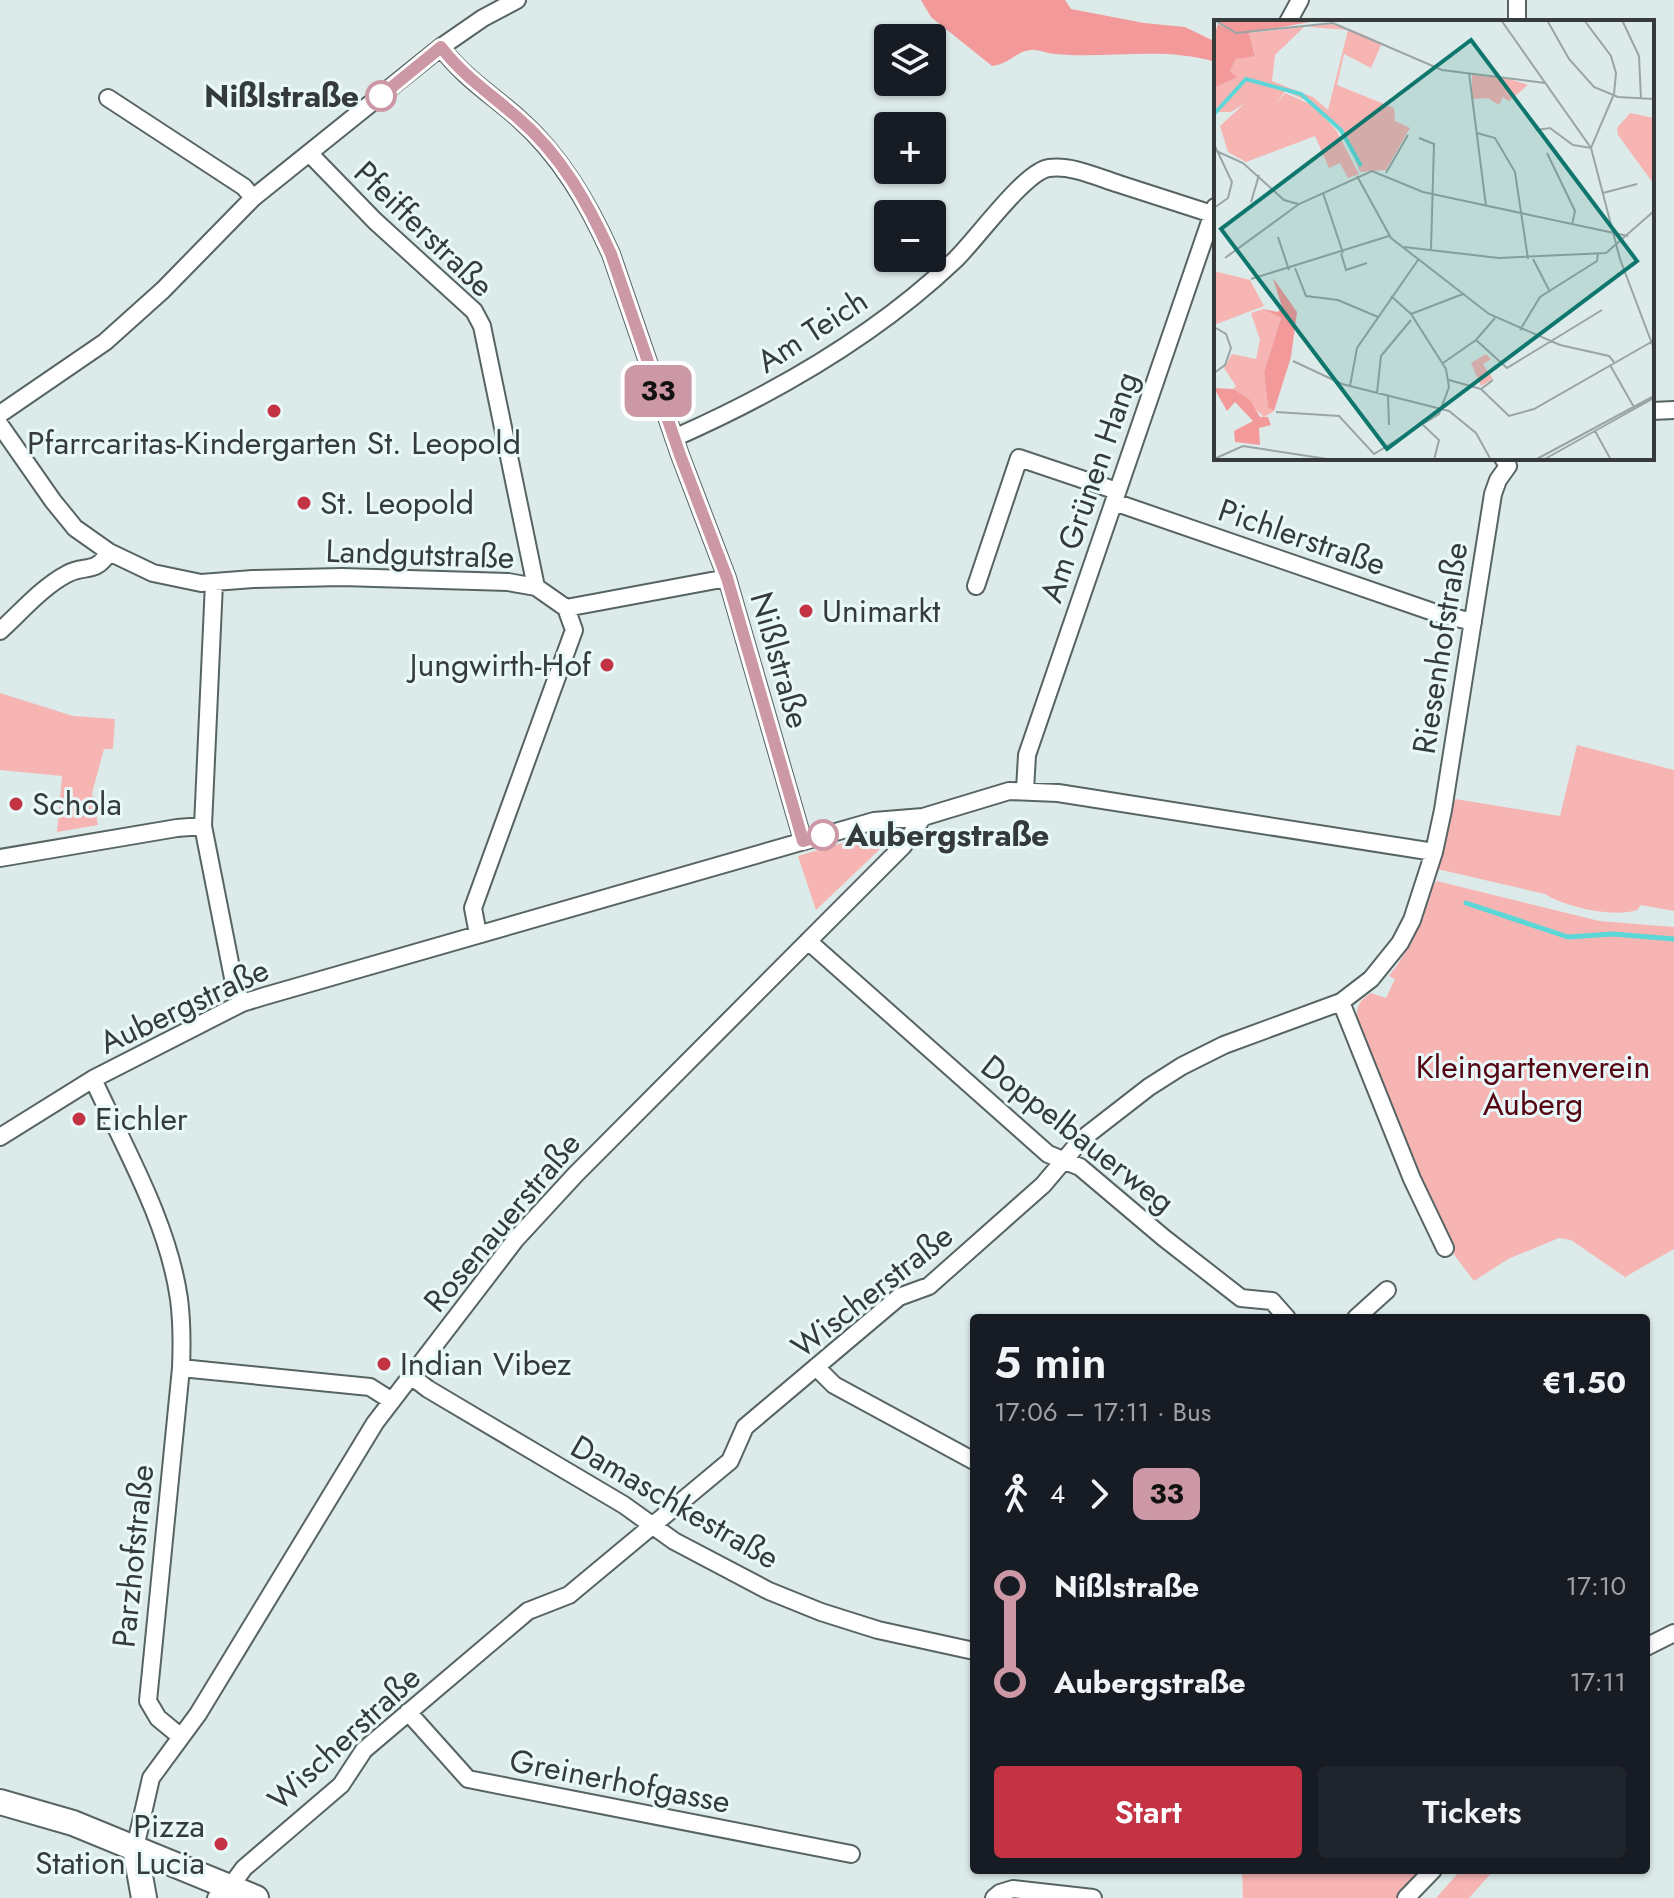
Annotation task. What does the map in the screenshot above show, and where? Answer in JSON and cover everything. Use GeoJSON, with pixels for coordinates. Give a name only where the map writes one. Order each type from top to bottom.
{"type":"FeatureCollection","features":[{"type":"Feature","properties":{"kind":"street"},"geometry":{"type":"LineString","coordinates":[[0,414],[105,342],[163,290],[253,198],[441,47],[483,18],[517,0]]}},
{"type":"Feature","properties":{"kind":"street"},"geometry":{"type":"LineString","coordinates":[[1289,20],[1300,0]]}},
{"type":"Feature","properties":{"kind":"street","name":"Nißlstraße"},"geometry":{"type":"LineString","coordinates":[[441,47],[467,75],[541,140],[574,182],[597,223],[727,578],[803,841]]}},
{"type":"Feature","properties":{"kind":"street"},"geometry":{"type":"LineString","coordinates":[[108,98],[244,187],[253,198]]}},
{"type":"Feature","properties":{"kind":"street","name":"Pfeifferstraße"},"geometry":{"type":"LineString","coordinates":[[309,153],[366,212],[474,311],[482,326],[536,587]]}},
{"type":"Feature","properties":{"kind":"street","name":"Am Teich"},"geometry":{"type":"LineString","coordinates":[[674,438],[799,376],[901,306],[973,243],[1026,179],[1039,170],[1068,168],[1214,209]]}},
{"type":"Feature","properties":{"kind":"street","name":"Am Grünen Hang"},"geometry":{"type":"LineString","coordinates":[[1025,790],[1027,755],[1214,209]]}},
{"type":"Feature","properties":{"kind":"street"},"geometry":{"type":"LineString","coordinates":[[1654,411],[1674,410]]}},
{"type":"Feature","properties":{"kind":"street","name":"Landgutstraße"},"geometry":{"type":"LineString","coordinates":[[0,425],[63,515],[92,541],[131,565],[172,579],[214,583],[253,579],[419,578],[508,582],[536,587],[566,608]]}},
{"type":"Feature","properties":{"kind":"street","name":"Pichlerstraße"},"geometry":{"type":"LineString","coordinates":[[976,586],[1019,458],[1436,613],[1473,622]]}},
{"type":"Feature","properties":{"kind":"street","name":"Riesenhofstraße"},"geometry":{"type":"LineString","coordinates":[[1434,852],[1493,494],[1509,461]]}},
{"type":"Feature","properties":{"kind":"street"},"geometry":{"type":"LineString","coordinates":[[0,631],[58,579],[71,572],[96,567],[109,552]]}},
{"type":"Feature","properties":{"kind":"street"},"geometry":{"type":"LineString","coordinates":[[478,934],[473,908],[574,630],[566,608],[727,578]]}},
{"type":"Feature","properties":{"kind":"street"},"geometry":{"type":"LineString","coordinates":[[214,583],[203,826],[234,983],[242,1003]]}},
{"type":"Feature","properties":{"kind":"street","name":"Aubergstraße"},"geometry":{"type":"LineString","coordinates":[[0,1137],[93,1079],[242,1003],[874,821],[923,817],[990,795],[1025,790],[1434,852]]}},
{"type":"Feature","properties":{"kind":"street","name":"Rosenauerstraße"},"geometry":{"type":"LineString","coordinates":[[135,1848],[151,1778],[230,1664],[266,1599],[375,1423],[516,1239],[566,1184],[903,846],[923,817]]}},
{"type":"Feature","properties":{"kind":"street"},"geometry":{"type":"LineString","coordinates":[[0,858],[203,826]]}},
{"type":"Feature","properties":{"kind":"street","name":"Wischerstraße"},"geometry":{"type":"LineString","coordinates":[[223,1892],[244,1868],[341,1785],[364,1750],[528,1611],[569,1595],[730,1461],[745,1427],[899,1297],[929,1286],[995,1229],[1066,1161],[1082,1139],[1113,1113],[1182,1066],[1224,1045],[1341,1002],[1371,979],[1400,943],[1412,920],[1434,852]]}},
{"type":"Feature","properties":{"kind":"street","name":"Doppelbauerweg"},"geometry":{"type":"LineString","coordinates":[[808,941],[1048,1154],[1080,1167],[1241,1298],[1272,1301],[1283,1314]]}},
{"type":"Feature","properties":{"kind":"street"},"geometry":{"type":"LineString","coordinates":[[1341,1002],[1412,1179],[1445,1248]]}},
{"type":"Feature","properties":{"kind":"street","name":"Parzhofstraße"},"geometry":{"type":"LineString","coordinates":[[93,1079],[151,1206],[179,1298],[181,1368],[148,1701],[158,1718],[181,1737]]}},
{"type":"Feature","properties":{"kind":"street"},"geometry":{"type":"LineString","coordinates":[[1360,1314],[1387,1290]]}},
{"type":"Feature","properties":{"kind":"street"},"geometry":{"type":"LineString","coordinates":[[816,1367],[834,1385],[970,1459]]}},
{"type":"Feature","properties":{"kind":"street"},"geometry":{"type":"LineString","coordinates":[[181,1368],[370,1387],[392,1401]]}},
{"type":"Feature","properties":{"kind":"street","name":"Damaschkestraße"},"geometry":{"type":"LineString","coordinates":[[411,1376],[624,1505],[713,1563],[815,1610],[878,1630],[970,1650]]}},
{"type":"Feature","properties":{"kind":"street"},"geometry":{"type":"LineString","coordinates":[[1650,1645],[1674,1633]]}},
{"type":"Feature","properties":{"kind":"street","name":"Greinerhofgasse"},"geometry":{"type":"LineString","coordinates":[[408,1712],[460,1773],[476,1781],[851,1854]]}},
{"type":"Feature","properties":{"kind":"street"},"geometry":{"type":"LineString","coordinates":[[0,1802],[73,1823],[135,1848],[223,1892],[256,1898]]}},
{"type":"Feature","properties":{"kind":"street"},"geometry":{"type":"LineString","coordinates":[[135,1848],[144,1898]]}},
{"type":"Feature","properties":{"kind":"street"},"geometry":{"type":"LineString","coordinates":[[1406,1898],[1429,1874]]}},
{"type":"Feature","properties":{"kind":"street"},"geometry":{"type":"LineString","coordinates":[[994,1898],[1013,1889],[1093,1898]]}},
{"type":"Feature","properties":{"kind":"green space"},"geometry":{"type":"Polygon","coordinates":[[[0,693],[73,716],[115,719],[113,749],[104,749],[92,793],[98,825],[57,832],[62,776],[0,770],[0,693]]]}},
{"type":"Feature","properties":{"kind":"green space"},"geometry":{"type":"Polygon","coordinates":[[[1577,745],[1674,770],[1674,911],[1641,905],[1637,910],[1627,912],[1590,910],[1545,894],[1437,869],[1455,799],[1560,816],[1577,745]]]}},
{"type":"Feature","properties":{"kind":"green space"},"geometry":{"type":"Polygon","coordinates":[[[877,833],[884,839],[880,849],[816,910],[798,856],[877,833]]]}},
{"type":"Feature","properties":{"kind":"green space","name":"Kleingartenverein Auberg"},"geometry":{"type":"Polygon","coordinates":[[[1437,881],[1599,921],[1674,927],[1674,1249],[1625,1277],[1571,1240],[1559,1238],[1508,1259],[1474,1281],[1455,1256],[1442,1229],[1357,1013],[1363,999],[1371,993],[1386,998],[1395,979],[1389,976],[1416,933],[1437,881]]]}},
{"type":"Feature","properties":{"kind":"green space"},"geometry":{"type":"Polygon","coordinates":[[[1242,1874],[1417,1874],[1396,1898],[1243,1898],[1242,1874]]]}},
{"type":"Feature","properties":{"kind":"green space"},"geometry":{"type":"Polygon","coordinates":[[[1457,1874],[1490,1874],[1469,1898],[1436,1898],[1457,1874]]]}},
{"type":"Feature","properties":{"kind":"shaded area"},"geometry":{"type":"Polygon","coordinates":[[[921,0],[1065,0],[1071,9],[1144,23],[1185,27],[1214,41],[1214,62],[1176,55],[1075,55],[1034,50],[992,66],[946,29],[946,24],[940,24],[931,17],[921,0]]]}},
{"type":"Feature","properties":{"kind":"waterway"},"geometry":{"type":"LineString","coordinates":[[1466,903],[1568,937],[1613,934],[1674,939]]}},
{"type":"Feature","properties":{"kind":"bus line","name":"33"},"geometry":{"type":"LineString","coordinates":[[381,96],[441,47],[467,75],[541,140],[574,182],[611,254],[680,455],[727,578],[803,841],[823,835]]}},
{"type":"Feature","properties":{"kind":"place","name":"Nißlstraße"},"geometry":{"type":"Point","coordinates":[381,96]}},
{"type":"Feature","properties":{"kind":"place","name":"Pfarrcaritas-Kindergarten St. Leopold"},"geometry":{"type":"Point","coordinates":[274,411]}},
{"type":"Feature","properties":{"kind":"place","name":"St. Leopold"},"geometry":{"type":"Point","coordinates":[304,503]}},
{"type":"Feature","properties":{"kind":"place","name":"Unimarkt"},"geometry":{"type":"Point","coordinates":[806,611]}},
{"type":"Feature","properties":{"kind":"place","name":"Jungwirth-Hof"},"geometry":{"type":"Point","coordinates":[607,665]}},
{"type":"Feature","properties":{"kind":"place","name":"Schola"},"geometry":{"type":"Point","coordinates":[16,804]}},
{"type":"Feature","properties":{"kind":"place","name":"Aubergstraße"},"geometry":{"type":"Point","coordinates":[823,835]}},
{"type":"Feature","properties":{"kind":"place","name":"Eichler"},"geometry":{"type":"Point","coordinates":[79,1119]}},
{"type":"Feature","properties":{"kind":"place","name":"Indian Vibez"},"geometry":{"type":"Point","coordinates":[384,1364]}},
{"type":"Feature","properties":{"kind":"place","name":"Pizza Station Lucia"},"geometry":{"type":"Point","coordinates":[221,1844]}}]}
